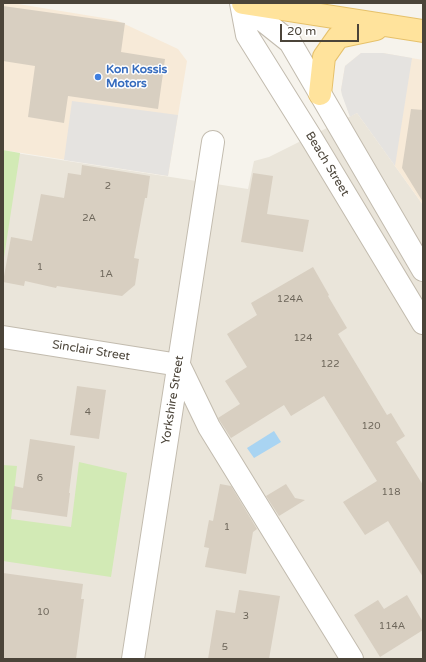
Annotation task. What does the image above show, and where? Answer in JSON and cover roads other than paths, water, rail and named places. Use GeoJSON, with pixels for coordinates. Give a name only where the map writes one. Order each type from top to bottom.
{"type":"FeatureCollection","features":[{"type":"Feature","properties":{"kind":"main road"},"geometry":{"type":"LineString","coordinates":[[242,3],[423,31]]}},
{"type":"Feature","properties":{"kind":"main road"},"geometry":{"type":"LineString","coordinates":[[320,94],[324,57],[338,37],[388,26]]}},
{"type":"Feature","properties":{"kind":"street"},"geometry":{"type":"LineString","coordinates":[[242,3],[290,42],[423,270]]}},
{"type":"Feature","properties":{"kind":"street","name":"Beach Street"},"geometry":{"type":"LineString","coordinates":[[242,3],[247,35],[312,139],[423,323]]}},
{"type":"Feature","properties":{"kind":"street","name":"Yorkshire Street"},"geometry":{"type":"LineString","coordinates":[[133,659],[213,142]]}},
{"type":"Feature","properties":{"kind":"street","name":"Sinclair Street"},"geometry":{"type":"LineString","coordinates":[[3,337],[179,364]]}},
{"type":"Feature","properties":{"kind":"street"},"geometry":{"type":"LineString","coordinates":[[179,364],[209,427],[352,659]]}},
{"type":"Feature","properties":{"kind":"water"},"geometry":{"type":"Polygon","coordinates":[[[274,431],[281,442],[254,458],[247,448],[274,431]]]}},
{"type":"Feature","properties":{"kind":"place","name":"Kon Kossis Motors"},"geometry":{"type":"Point","coordinates":[98,77]}}]}
